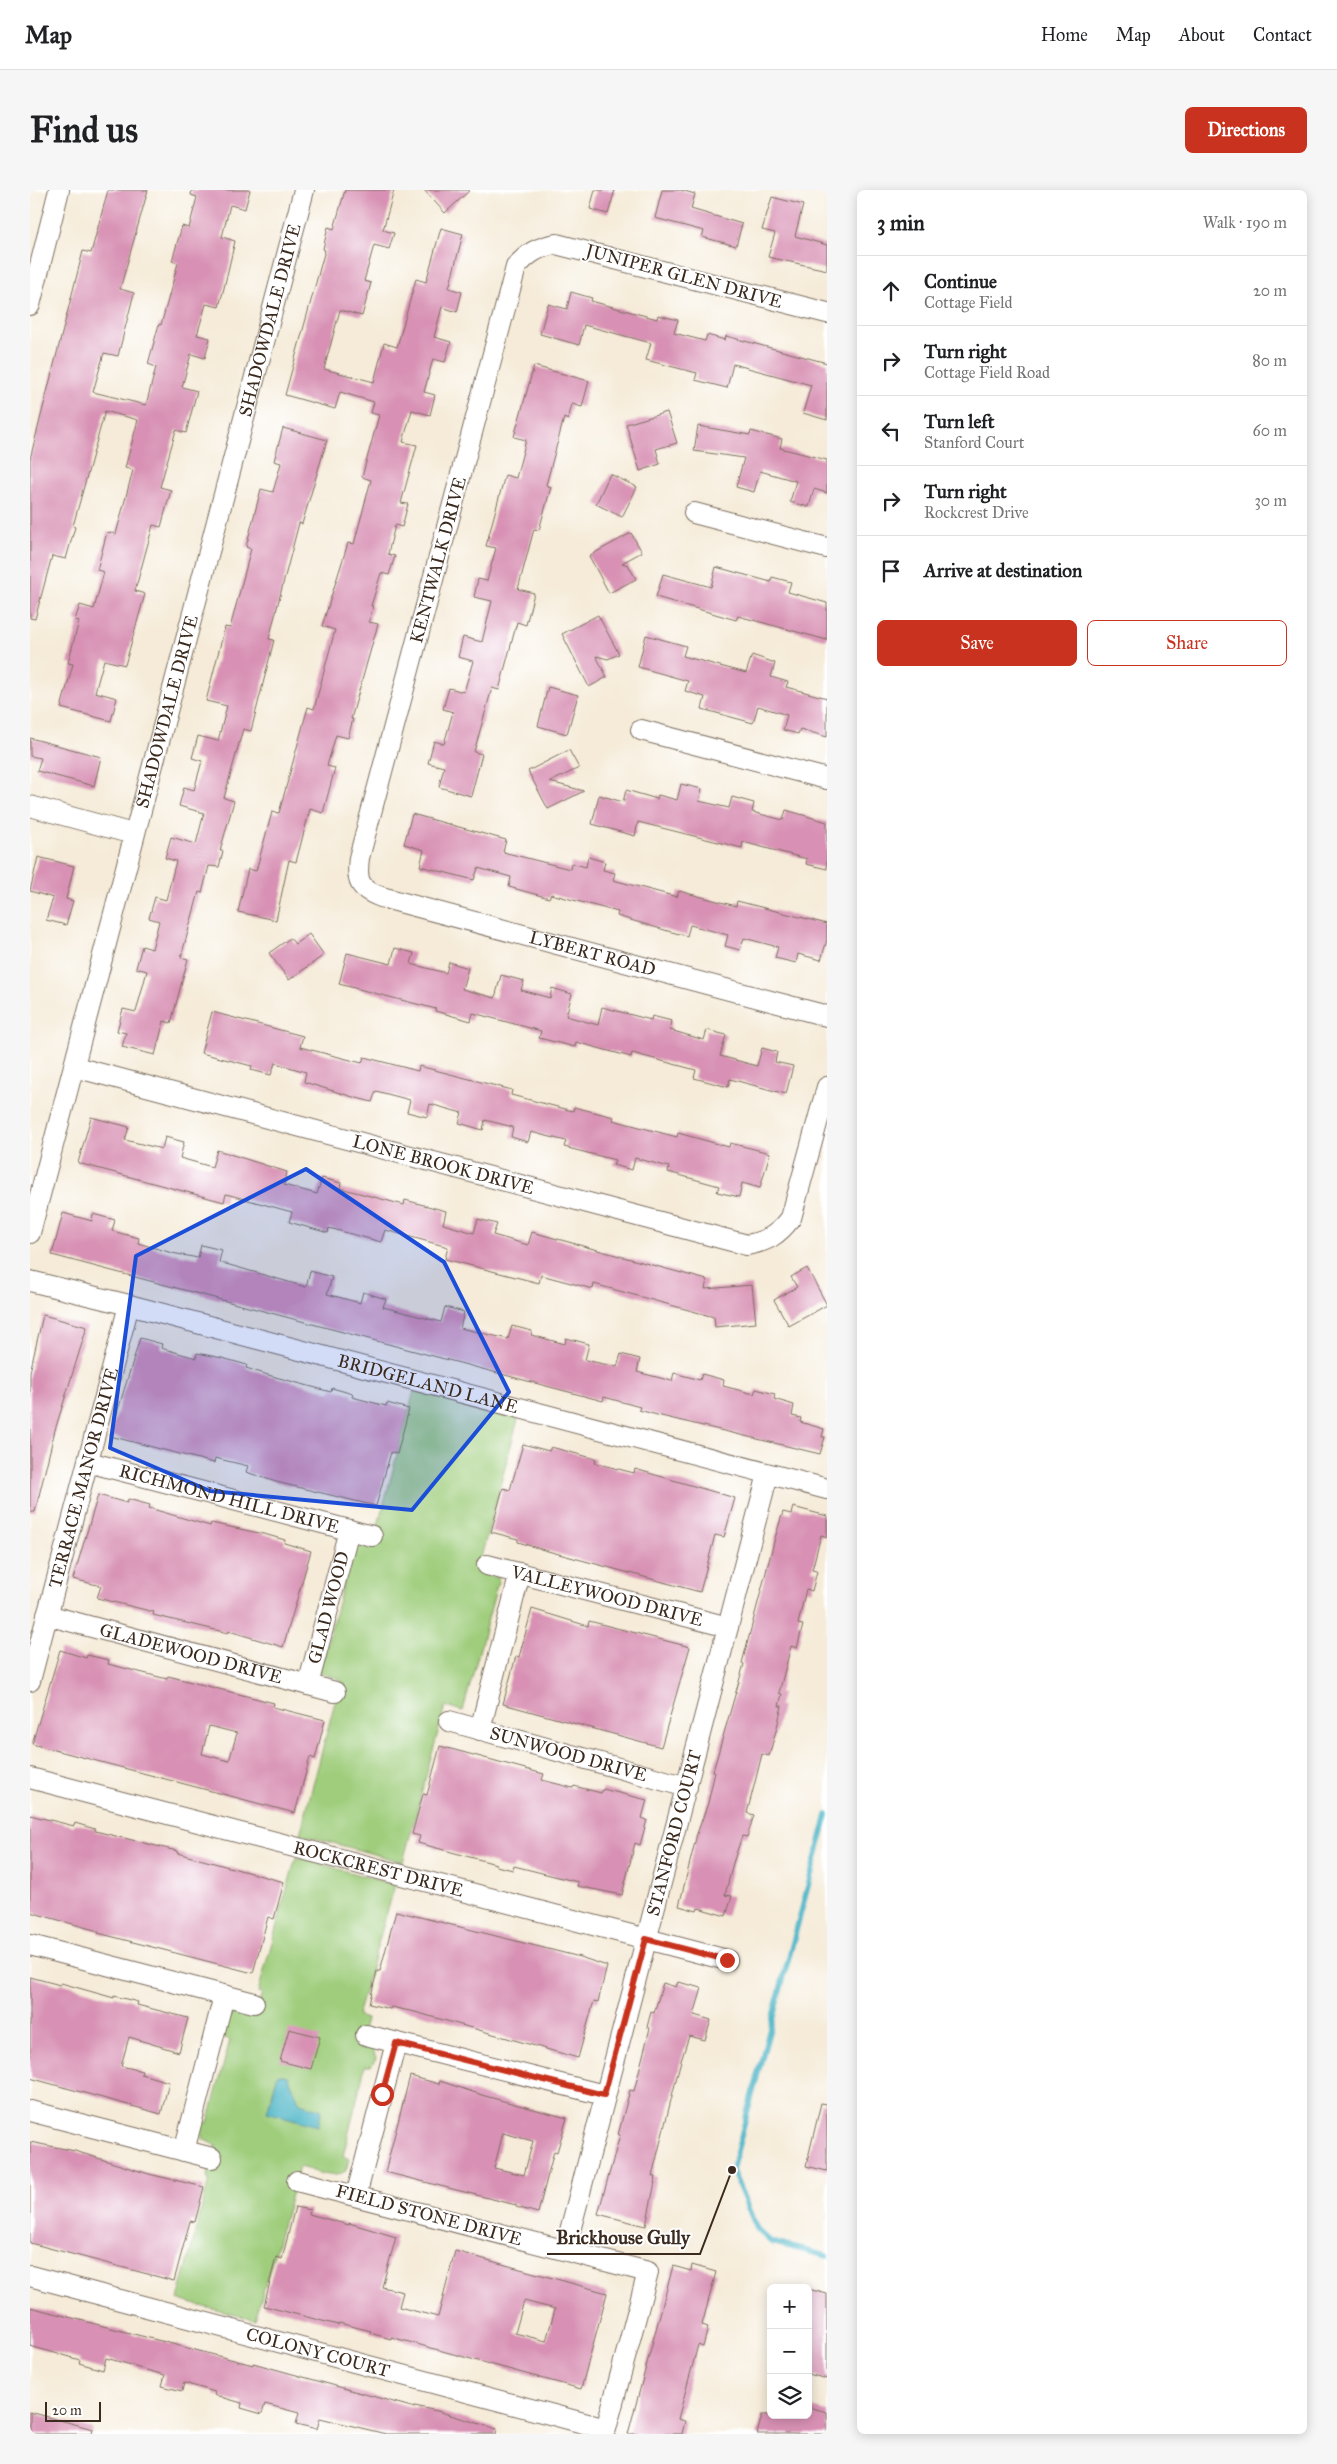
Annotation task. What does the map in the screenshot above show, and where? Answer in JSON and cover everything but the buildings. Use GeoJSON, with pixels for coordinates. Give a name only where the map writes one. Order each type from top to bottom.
{"type":"FeatureCollection","features":[{"type":"Feature","properties":{"kind":"street"},"geometry":{"type":"LineString","coordinates":[[30,305],[59,190]]}},
{"type":"Feature","properties":{"kind":"street","name":"SHADOWDALE DRIVE"},"geometry":{"type":"LineString","coordinates":[[30,1233],[75,1067],[133,834],[304,190]]}},
{"type":"Feature","properties":{"kind":"street","name":"JUNIPER GLEN DRIVE"},"geometry":{"type":"LineString","coordinates":[[540,247],[556,244],[572,246],[827,313]]}},
{"type":"Feature","properties":{"kind":"street","name":"KENTWALK DRIVE"},"geometry":{"type":"LineString","coordinates":[[361,884],[357,874],[359,858],[516,267],[526,256],[540,247]]}},
{"type":"Feature","properties":{"kind":"street"},"geometry":{"type":"LineString","coordinates":[[694,513],[827,548]]}},
{"type":"Feature","properties":{"kind":"street"},"geometry":{"type":"LineString","coordinates":[[641,730],[827,780]]}},
{"type":"Feature","properties":{"kind":"street"},"geometry":{"type":"LineString","coordinates":[[30,806],[133,834]]}},
{"type":"Feature","properties":{"kind":"street","name":"LYBERT ROAD"},"geometry":{"type":"LineString","coordinates":[[361,884],[368,892],[381,897],[827,1016]]}},
{"type":"Feature","properties":{"kind":"street","name":"LONE BROOK DRIVE"},"geometry":{"type":"LineString","coordinates":[[75,1067],[747,1245],[766,1241],[780,1232],[792,1218],[827,1087]]}},
{"type":"Feature","properties":{"kind":"street","name":"BRIDGELAND LANE"},"geometry":{"type":"LineString","coordinates":[[30,1281],[129,1305],[827,1489]]}},
{"type":"Feature","properties":{"kind":"street","name":"TERRACE MANOR DRIVE"},"geometry":{"type":"LineString","coordinates":[[30,1681],[129,1305]]}},
{"type":"Feature","properties":{"kind":"street","name":"RICHMOND HILL DRIVE"},"geometry":{"type":"LineString","coordinates":[[88,1462],[372,1536]]}},
{"type":"Feature","properties":{"kind":"street","name":"STANFORD COURT"},"geometry":{"type":"LineString","coordinates":[[565,2250],[768,1474]]}},
{"type":"Feature","properties":{"kind":"street","name":"GLAD WOOD"},"geometry":{"type":"LineString","coordinates":[[308,1685],[349,1530]]}},
{"type":"Feature","properties":{"kind":"street","name":"VALLEYWOOD DRIVE"},"geometry":{"type":"LineString","coordinates":[[487,1564],[728,1627]]}},
{"type":"Feature","properties":{"kind":"street"},"geometry":{"type":"LineString","coordinates":[[480,1730],[520,1573]]}},
{"type":"Feature","properties":{"kind":"street","name":"GLADEWOOD DRIVE"},"geometry":{"type":"LineString","coordinates":[[48,1615],[335,1692]]}},
{"type":"Feature","properties":{"kind":"street","name":"SUNWOOD DRIVE"},"geometry":{"type":"LineString","coordinates":[[449,1721],[687,1787]]}},
{"type":"Feature","properties":{"kind":"street","name":"ROCKCREST DRIVE"},"geometry":{"type":"LineString","coordinates":[[30,1778],[727,1960]]}},
{"type":"Feature","properties":{"kind":"street"},"geometry":{"type":"LineString","coordinates":[[30,1946],[254,2003]]}},
{"type":"Feature","properties":{"kind":"street"},"geometry":{"type":"LineString","coordinates":[[184,2151],[224,1996]]}},
{"type":"Feature","properties":{"kind":"street"},"geometry":{"type":"LineString","coordinates":[[366,2035],[604,2095]]}},
{"type":"Feature","properties":{"kind":"street"},"geometry":{"type":"LineString","coordinates":[[356,2196],[396,2043]]}},
{"type":"Feature","properties":{"kind":"street"},"geometry":{"type":"LineString","coordinates":[[30,2111],[212,2158]]}},
{"type":"Feature","properties":{"kind":"street","name":"FIELD STONE DRIVE"},"geometry":{"type":"LineString","coordinates":[[297,2181],[648,2272],[606,2429]]}},
{"type":"Feature","properties":{"kind":"street","name":"COLONY COURT"},"geometry":{"type":"LineString","coordinates":[[30,2276],[606,2429]]}},
{"type":"Feature","properties":{"kind":"highlighted area"},"geometry":{"type":"Polygon","coordinates":[[[306,1169],[444,1262],[509,1392],[412,1510],[210,1491],[110,1448],[136,1256],[306,1169]]]}},
{"type":"Feature","properties":{"kind":"green space"},"geometry":{"type":"Polygon","coordinates":[[[414,1391],[518,1419],[477,1572],[499,1578],[463,1711],[445,1706],[403,1862],[300,1834],[341,1679],[319,1673],[355,1540],[373,1544],[414,1391]]]}},
{"type":"Feature","properties":{"kind":"green space"},"geometry":{"type":"Polygon","coordinates":[[[296,1857],[395,1885],[357,2016],[366,2019],[360,2042],[372,2047],[376,2058],[371,2066],[365,2066],[343,2156],[349,2159],[346,2170],[330,2175],[299,2167],[255,2320],[178,2300],[216,2146],[203,2139],[199,2128],[202,2121],[208,2123],[230,2040],[222,2037],[226,2024],[233,2013],[255,2016],[262,1993],[258,1992],[296,1857]]]}},
{"type":"Feature","properties":{"kind":"water"},"geometry":{"type":"Polygon","coordinates":[[[278,2074],[288,2076],[300,2103],[322,2110],[318,2126],[267,2112],[278,2074]]]}},
{"type":"Feature","properties":{"kind":"waterway"},"geometry":{"type":"LineString","coordinates":[[827,1815],[732,2170],[757,2229],[771,2242],[827,2256]]}},
{"type":"Feature","properties":{"kind":"place","name":"Brickhouse Gully"},"geometry":{"type":"Point","coordinates":[732,2170]}},
{"type":"Feature","properties":{"kind":"route"},"geometry":{"type":"LineString","coordinates":[[382,2094],[396,2043],[604,2095],[646,1939],[727,1960]]}}]}
